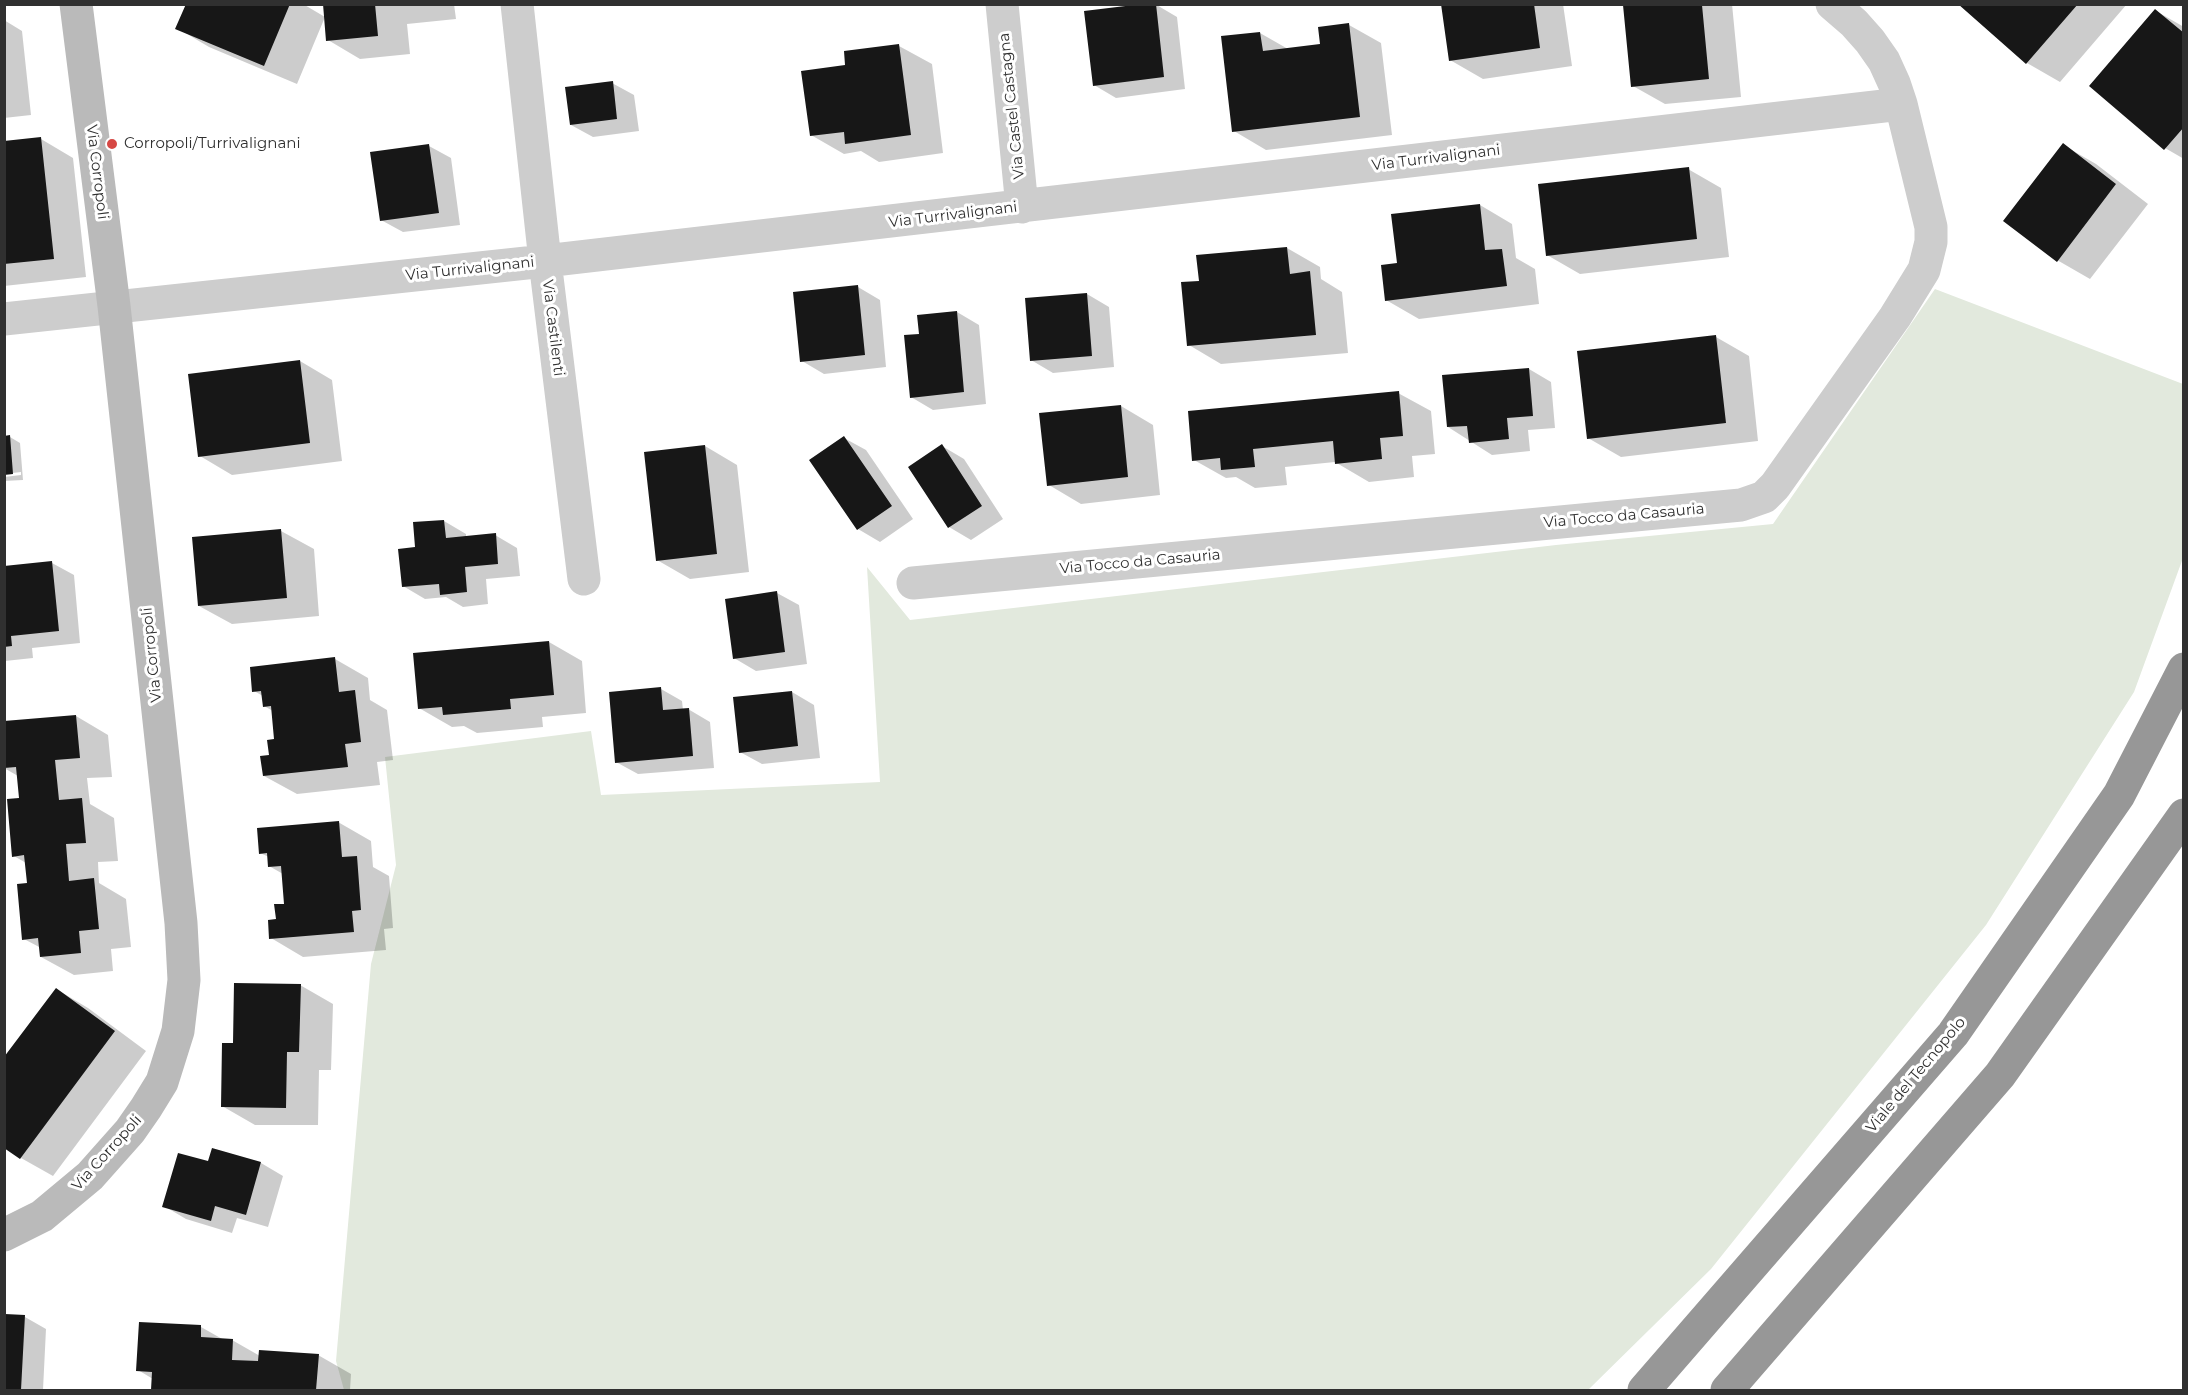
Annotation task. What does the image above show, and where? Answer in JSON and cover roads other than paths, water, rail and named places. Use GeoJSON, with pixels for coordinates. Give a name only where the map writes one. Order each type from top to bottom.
{"type":"FeatureCollection","features":[{"type":"Feature","properties":{"kind":"highway","name":"Viale del Tecnopolo"},"geometry":{"type":"LineString","coordinates":[[1644,1390],[1953,1034],[2119,795],[2184,669]]}},
{"type":"Feature","properties":{"kind":"highway"},"geometry":{"type":"LineString","coordinates":[[1727,1390],[2000,1075],[2184,815]]}},
{"type":"Feature","properties":{"kind":"street","name":"Via Corropoli"},"geometry":{"type":"LineString","coordinates":[[4,1235],[42,1216],[67,1196],[90,1176],[130,1131],[162,1082],[178,1031],[184,980],[181,923],[114,306],[76,4]]}},
{"type":"Feature","properties":{"kind":"street","name":"Via Castilenti"},"geometry":{"type":"LineString","coordinates":[[516,4],[584,579]]}},
{"type":"Feature","properties":{"kind":"street","name":"Via Castel Castagna"},"geometry":{"type":"LineString","coordinates":[[1002,4],[1022,207]]}},
{"type":"Feature","properties":{"kind":"street","name":"Via Tocco da Casauria"},"geometry":{"type":"LineString","coordinates":[[913,583],[1741,505],[1758,500],[1775,486],[1895,317],[1924,270],[1930,248],[1931,227],[1901,104],[1884,61],[1854,23],[1832,4]]}},
{"type":"Feature","properties":{"kind":"street","name":"Via Turrivalignani"},"geometry":{"type":"LineString","coordinates":[[4,319],[1022,207],[1901,104]]}},
{"type":"Feature","properties":{"kind":"place","name":"Corropoli/Turrivalignani"},"geometry":{"type":"Point","coordinates":[112,144]}}]}
